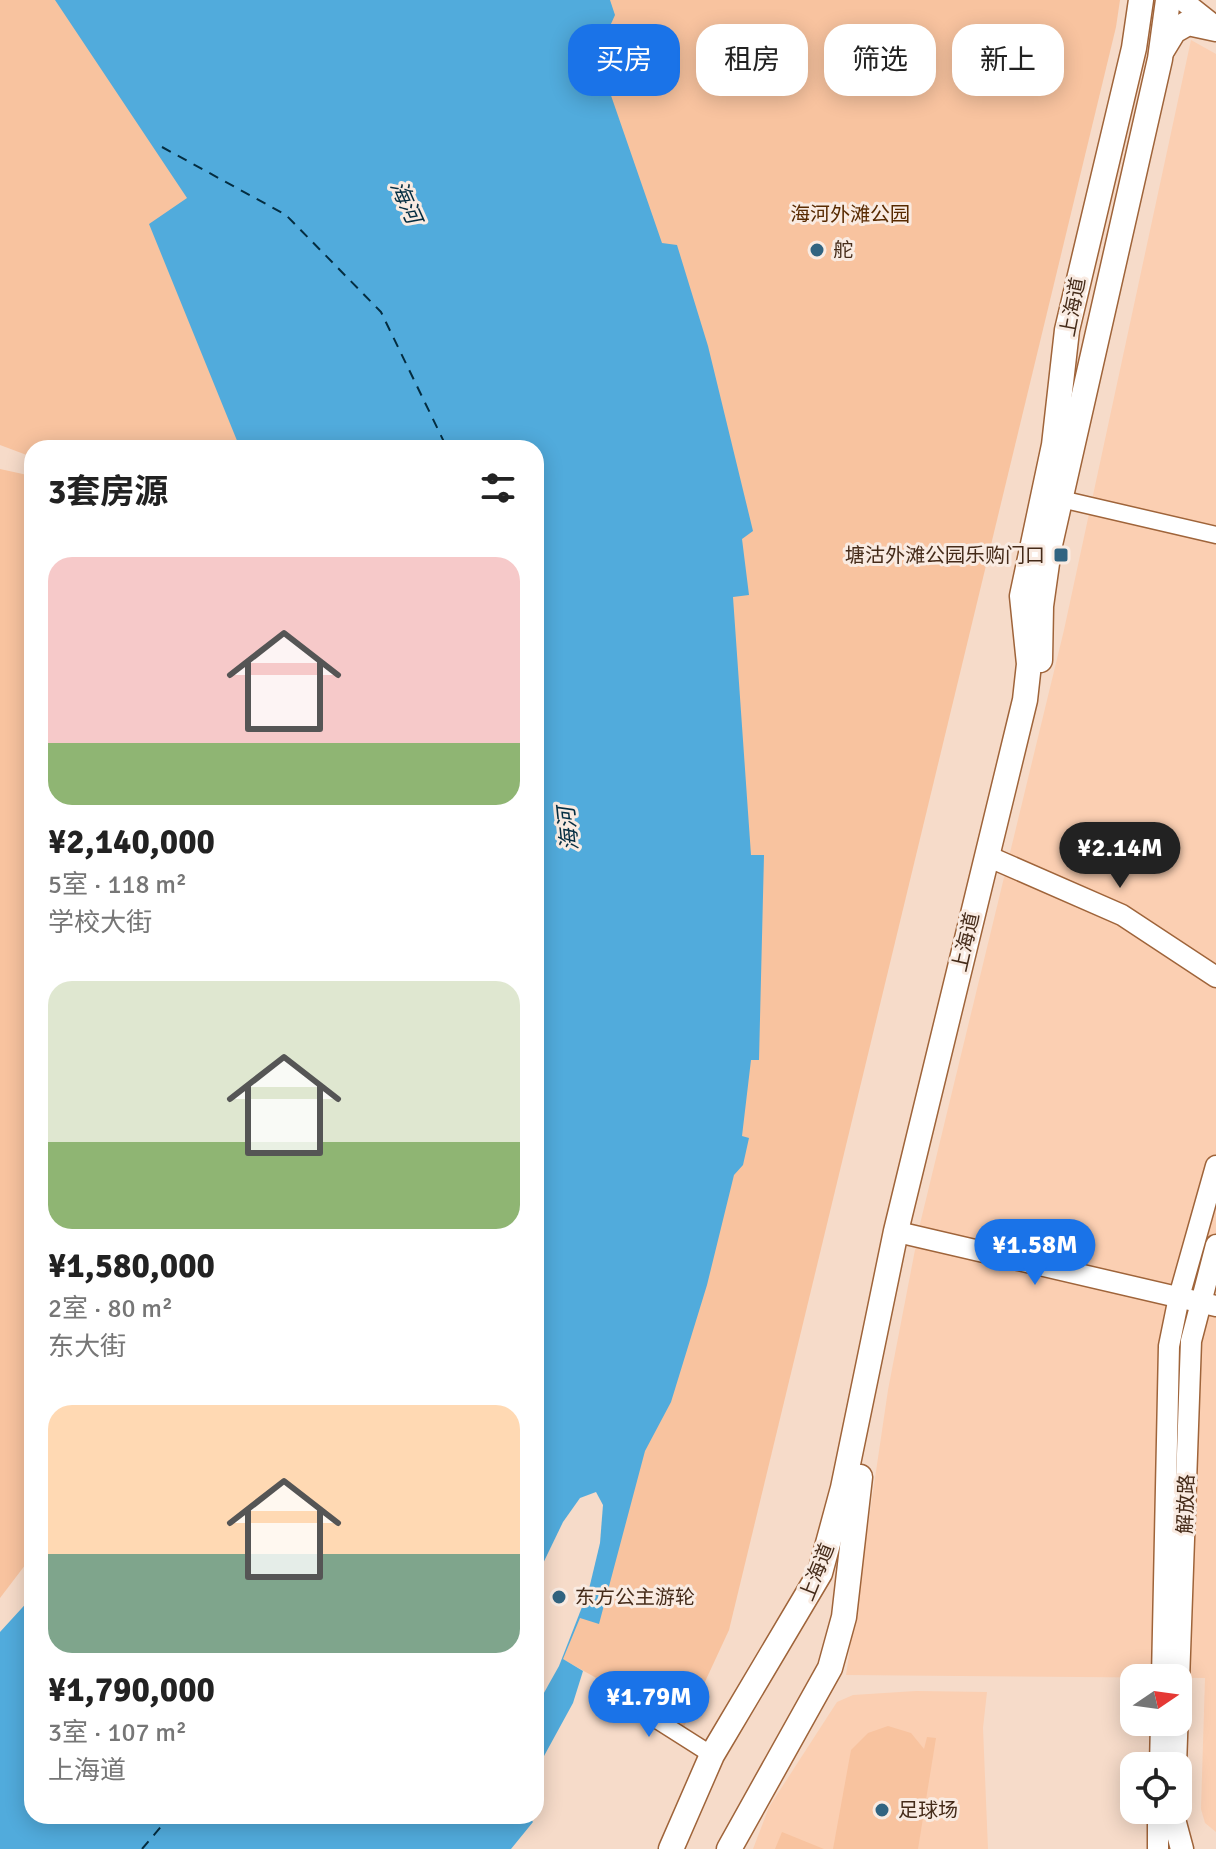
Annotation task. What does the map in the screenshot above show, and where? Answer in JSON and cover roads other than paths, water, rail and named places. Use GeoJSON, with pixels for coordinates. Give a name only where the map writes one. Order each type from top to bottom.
{"type":"FeatureCollection","features":[{"type":"Feature","properties":{"kind":"main road","name":"上海道"},"geometry":{"type":"LineString","coordinates":[[671,1849],[712,1755],[812,1592],[834,1528],[896,1231],[1025,700],[1029,664],[1022,596],[1054,445],[1067,330],[1134,48],[1141,0]]}},
{"type":"Feature","properties":{"kind":"main road","name":"上海道"},"geometry":{"type":"LineString","coordinates":[[729,1849],[814,1702],[835,1652],[844,1617],[866,1431],[902,1233],[1037,685],[1043,584],[1160,59],[1168,0]]}},
{"type":"Feature","properties":{"kind":"main road"},"geometry":{"type":"LineString","coordinates":[[1160,59],[1169,37],[1179,27],[1197,22],[1216,28]]}},
{"type":"Feature","properties":{"kind":"main road"},"geometry":{"type":"LineString","coordinates":[[1173,1824],[1182,1849]]}},
{"type":"Feature","properties":{"kind":"street"},"geometry":{"type":"LineString","coordinates":[[1182,0],[1216,28]]}},
{"type":"Feature","properties":{"kind":"street"},"geometry":{"type":"LineString","coordinates":[[1061,499],[1216,535]]}},
{"type":"Feature","properties":{"kind":"street"},"geometry":{"type":"LineString","coordinates":[[994,859],[1122,915],[1216,977]]}},
{"type":"Feature","properties":{"kind":"street","name":"解放路"},"geometry":{"type":"LineString","coordinates":[[1162,1664],[1169,1346],[1179,1297],[1216,1166]]}},
{"type":"Feature","properties":{"kind":"street"},"geometry":{"type":"LineString","coordinates":[[902,1233],[1208,1304]]}},
{"type":"Feature","properties":{"kind":"street","name":"解放路"},"geometry":{"type":"LineString","coordinates":[[1176,1752],[1191,1341],[1208,1304],[1216,1245]]}},
{"type":"Feature","properties":{"kind":"street"},"geometry":{"type":"LineString","coordinates":[[608,1689],[712,1755]]}},
{"type":"Feature","properties":{"kind":"street"},"geometry":{"type":"LineString","coordinates":[[1158,1849],[1166,1824]]}},
{"type":"Feature","properties":{"kind":"street"},"geometry":{"type":"LineString","coordinates":[[1171,1824],[1175,1849]]}},
{"type":"Feature","properties":{"kind":"water","name":"海河"},"geometry":{"type":"Polygon","coordinates":[[[55,0],[610,0],[615,15],[611,24],[568,24],[568,96],[611,96],[662,243],[677,245],[708,346],[753,531],[742,539],[749,595],[733,597],[751,855],[764,855],[759,1060],[751,1060],[742,1136],[749,1138],[743,1165],[734,1175],[707,1285],[671,1402],[645,1451],[599,1624],[580,1618],[563,1659],[583,1671],[573,1703],[544,1756],[544,440],[237,440],[149,224],[187,198],[55,0]]]}},
{"type":"Feature","properties":{"kind":"water"},"geometry":{"type":"Polygon","coordinates":[[[24,1606],[24,1824],[531,1824],[511,1849],[0,1849],[0,1632],[24,1606]]]}},
{"type":"Feature","properties":{"kind":"place","name":"舵"},"geometry":{"type":"Point","coordinates":[817,250]}},
{"type":"Feature","properties":{"kind":"place","name":"塘沽外滩公园乐购门口"},"geometry":{"type":"Point","coordinates":[1061,555]}},
{"type":"Feature","properties":{"kind":"place","name":"东方公主游轮"},"geometry":{"type":"Point","coordinates":[559,1597]}},
{"type":"Feature","properties":{"kind":"place","name":"足球场"},"geometry":{"type":"Point","coordinates":[882,1810]}},
{"type":"Feature","properties":{"kind":"park label","name":"海河外滩公园"},"geometry":{"type":"Point","coordinates":[850,214]}}]}
